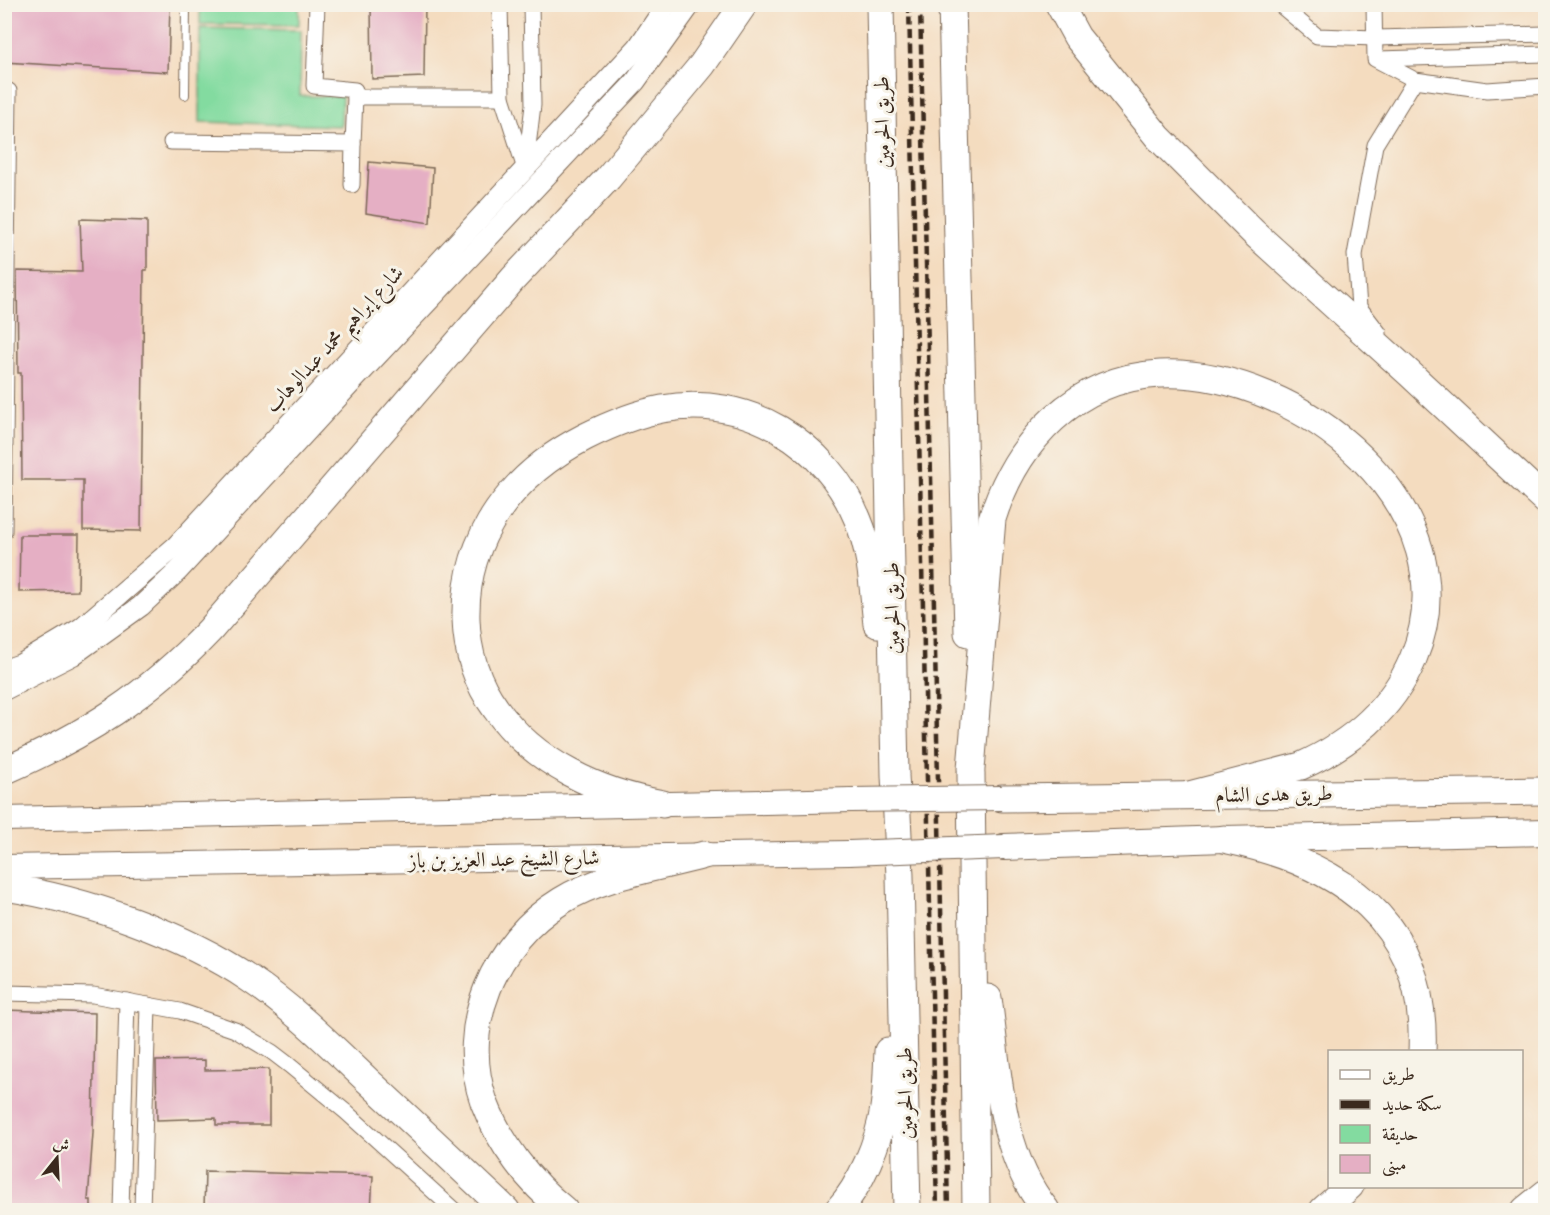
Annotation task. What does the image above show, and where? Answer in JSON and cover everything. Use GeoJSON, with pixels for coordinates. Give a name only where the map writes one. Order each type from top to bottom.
{"type":"FeatureCollection","features":[{"type":"Feature","properties":{"kind":"highway"},"geometry":{"type":"LineString","coordinates":[[4,771],[44,753],[99,723],[147,689],[191,651],[513,279],[608,178],[702,65],[744,4]]}},
{"type":"Feature","properties":{"kind":"highway","name":"طريق الحرمين"},"geometry":{"type":"LineString","coordinates":[[880,4],[895,775],[900,876],[907,1210]]}},
{"type":"Feature","properties":{"kind":"highway"},"geometry":{"type":"LineString","coordinates":[[952,4],[971,769],[976,1210]]}},
{"type":"Feature","properties":{"kind":"highway"},"geometry":{"type":"LineString","coordinates":[[1059,4],[1077,37],[1158,137],[1253,232],[1409,373],[1545,501]]}},
{"type":"Feature","properties":{"kind":"highway"},"geometry":{"type":"LineString","coordinates":[[971,769],[993,519],[1013,468],[1045,426],[1085,395],[1140,377],[1159,374],[1182,375],[1229,382],[1269,396],[1306,415],[1363,459],[1391,491],[1409,522],[1421,558],[1426,597],[1421,635],[1409,669],[1390,700],[1365,727],[1336,748],[1301,766],[1189,795]]}},
{"type":"Feature","properties":{"kind":"highway"},"geometry":{"type":"LineString","coordinates":[[663,804],[622,795],[584,780],[548,759],[514,730],[490,701],[476,674],[468,644],[466,609],[474,558],[485,530],[501,505],[526,479],[559,453],[595,432],[638,415],[678,407],[728,410],[775,426],[788,433],[813,453],[844,493],[858,521],[868,550],[895,775]]}},
{"type":"Feature","properties":{"kind":"highway","name":"طريق هدى الشام"},"geometry":{"type":"LineString","coordinates":[[1002,798],[1545,791]]}},
{"type":"Feature","properties":{"kind":"highway"},"geometry":{"type":"LineString","coordinates":[[1004,847],[1224,839],[1545,832]]}},
{"type":"Feature","properties":{"kind":"highway"},"geometry":{"type":"LineString","coordinates":[[1224,839],[1271,850],[1315,869],[1352,892],[1382,918],[1401,945],[1414,977],[1422,1015],[1422,1050]]}},
{"type":"Feature","properties":{"kind":"highway"},"geometry":{"type":"LineString","coordinates":[[564,1210],[542,1191],[514,1158],[502,1140],[484,1100],[476,1063],[476,1044],[477,1025],[485,994],[498,966],[518,937],[531,923],[562,900],[614,878],[704,855]]}},
{"type":"Feature","properties":{"kind":"highway"},"geometry":{"type":"LineString","coordinates":[[838,1210],[852,1192],[868,1162],[884,1109],[900,876]]}},
{"type":"Feature","properties":{"kind":"highway"},"geometry":{"type":"LineString","coordinates":[[972,882],[1005,1121],[1010,1140],[1026,1178],[1047,1210]]}},
{"type":"Feature","properties":{"kind":"highway"},"geometry":{"type":"LineString","coordinates":[[4,887],[73,903],[141,925],[194,947],[241,973],[269,993],[327,1042],[506,1210]]}},
{"type":"Feature","properties":{"kind":"highway"},"geometry":{"type":"LineString","coordinates":[[1323,1210],[1348,1188]]}},
{"type":"Feature","properties":{"kind":"highway"},"geometry":{"type":"LineString","coordinates":[[1525,1210],[1545,1193]]}},
{"type":"Feature","properties":{"kind":"main road"},"geometry":{"type":"LineString","coordinates":[[4,819],[1002,798]]}},
{"type":"Feature","properties":{"kind":"main road","name":"شارع الشيخ عبد العزيز بن باز"},"geometry":{"type":"LineString","coordinates":[[4,867],[849,853],[1004,847]]}},
{"type":"Feature","properties":{"kind":"street"},"geometry":{"type":"LineString","coordinates":[[316,4],[315,87],[355,90],[352,185]]}},
{"type":"Feature","properties":{"kind":"street"},"geometry":{"type":"LineString","coordinates":[[500,4],[502,97],[525,168]]}},
{"type":"Feature","properties":{"kind":"street"},"geometry":{"type":"LineString","coordinates":[[525,168],[533,105],[531,4]]}},
{"type":"Feature","properties":{"kind":"street","name":"شارع إبراهيم محمد عبدالوهاب"},"geometry":{"type":"LineString","coordinates":[[4,670],[21,663],[81,628],[176,546],[638,47],[666,4]]}},
{"type":"Feature","properties":{"kind":"street"},"geometry":{"type":"LineString","coordinates":[[4,690],[74,655],[141,606],[178,572],[355,379],[635,82],[691,4]]}},
{"type":"Feature","properties":{"kind":"street"},"geometry":{"type":"LineString","coordinates":[[1279,4],[1317,36],[1375,38],[1545,34]]}},
{"type":"Feature","properties":{"kind":"street"},"geometry":{"type":"LineString","coordinates":[[1374,4],[1375,59]]}},
{"type":"Feature","properties":{"kind":"street"},"geometry":{"type":"LineString","coordinates":[[1375,59],[1545,54]]}},
{"type":"Feature","properties":{"kind":"street"},"geometry":{"type":"LineString","coordinates":[[1375,59],[1415,80],[1487,90],[1545,86]]}},
{"type":"Feature","properties":{"kind":"street"},"geometry":{"type":"LineString","coordinates":[[1409,373],[1359,307],[1355,255],[1375,145],[1415,80]]}},
{"type":"Feature","properties":{"kind":"street"},"geometry":{"type":"LineString","coordinates":[[4,91],[9,91],[4,532]]}},
{"type":"Feature","properties":{"kind":"street"},"geometry":{"type":"LineString","coordinates":[[355,97],[502,97]]}},
{"type":"Feature","properties":{"kind":"street"},"geometry":{"type":"LineString","coordinates":[[171,141],[353,144]]}},
{"type":"Feature","properties":{"kind":"street"},"geometry":{"type":"LineString","coordinates":[[4,993],[93,995],[180,1011],[235,1030],[272,1052],[346,1112],[454,1210]]}},
{"type":"Feature","properties":{"kind":"street"},"geometry":{"type":"LineString","coordinates":[[121,1210],[127,1001]]}},
{"type":"Feature","properties":{"kind":"street"},"geometry":{"type":"LineString","coordinates":[[142,1210],[148,1005]]}},
{"type":"Feature","properties":{"kind":"lane"},"geometry":{"type":"LineString","coordinates":[[185,95],[186,4]]}},
{"type":"Feature","properties":{"kind":"green space"},"geometry":{"type":"Polygon","coordinates":[[[200,5],[299,5],[299,25],[200,24],[200,5]]]}},
{"type":"Feature","properties":{"kind":"green space"},"geometry":{"type":"Polygon","coordinates":[[[200,28],[301,30],[300,96],[342,96],[341,126],[200,122],[200,28]]]}},
{"type":"Feature","properties":{"kind":"building"},"geometry":{"type":"Polygon","coordinates":[[[4,4],[170,4],[168,72],[4,62],[4,4]]]}},
{"type":"Feature","properties":{"kind":"building"},"geometry":{"type":"Polygon","coordinates":[[[371,4],[425,4],[424,77],[372,79],[371,4]]]}},
{"type":"Feature","properties":{"kind":"building"},"geometry":{"type":"Polygon","coordinates":[[[369,162],[433,168],[430,223],[366,213],[369,162]]]}},
{"type":"Feature","properties":{"kind":"building"},"geometry":{"type":"Polygon","coordinates":[[[80,219],[147,221],[147,270],[144,270],[141,531],[83,530],[83,480],[22,480],[17,271],[82,272],[80,219]]]}},
{"type":"Feature","properties":{"kind":"building"},"geometry":{"type":"Polygon","coordinates":[[[20,535],[79,535],[78,591],[19,592],[20,535]]]}},
{"type":"Feature","properties":{"kind":"building"},"geometry":{"type":"Polygon","coordinates":[[[4,1010],[95,1013],[93,1133],[88,1200],[91,1200],[91,1210],[4,1210],[4,1010]]]}},
{"type":"Feature","properties":{"kind":"building"},"geometry":{"type":"Polygon","coordinates":[[[205,1060],[205,1070],[269,1069],[269,1125],[216,1125],[216,1118],[157,1120],[156,1061],[205,1060]]]}},
{"type":"Feature","properties":{"kind":"building"},"geometry":{"type":"Polygon","coordinates":[[[205,1171],[373,1176],[371,1210],[204,1210],[205,1171]]]}},
{"type":"Feature","properties":{"kind":"railway"},"geometry":{"type":"LineString","coordinates":[[909,4],[937,1210]]}},
{"type":"Feature","properties":{"kind":"railway"},"geometry":{"type":"LineString","coordinates":[[920,4],[948,1210]]}}]}
